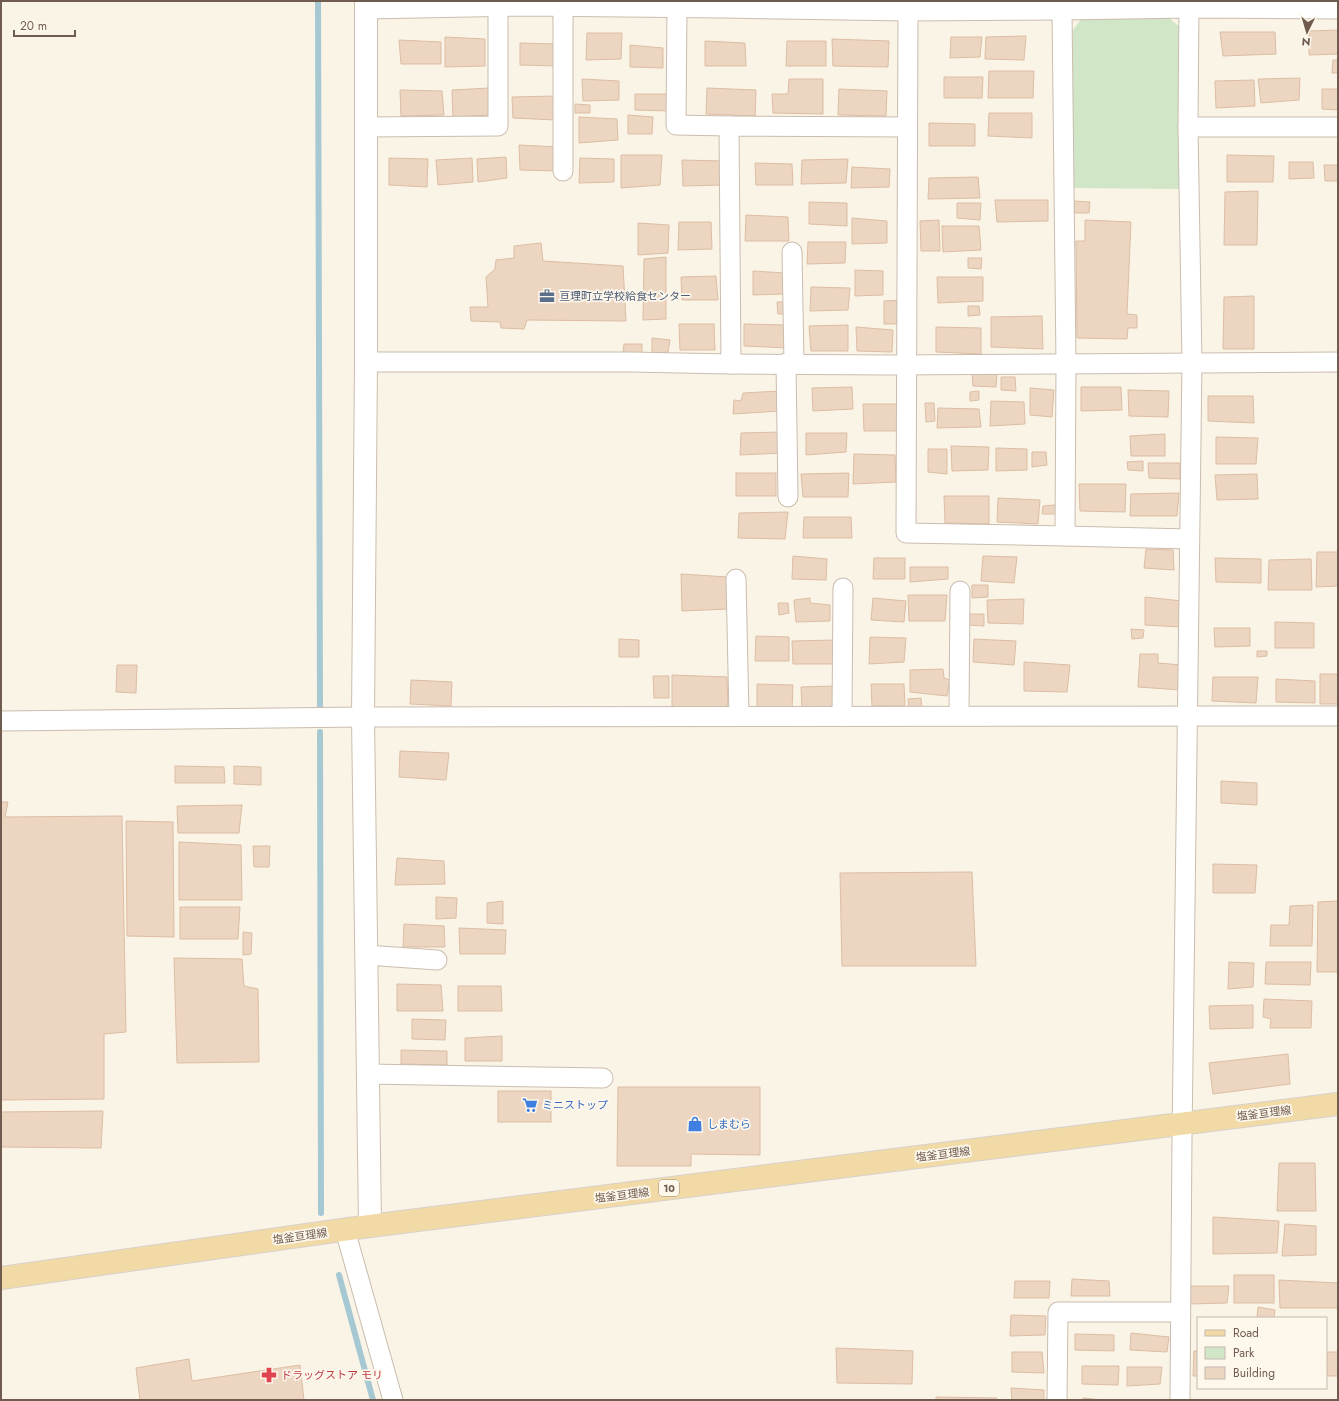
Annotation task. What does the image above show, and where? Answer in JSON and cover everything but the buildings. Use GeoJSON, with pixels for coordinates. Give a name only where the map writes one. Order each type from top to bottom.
{"type":"FeatureCollection","features":[{"type":"Feature","properties":{"kind":"main road","name":"塩釜亘理線"},"geometry":{"type":"LineString","coordinates":[[1,1278],[370,1226],[1338,1104]]}},
{"type":"Feature","properties":{"kind":"street"},"geometry":{"type":"LineString","coordinates":[[370,1226],[363,717],[366,362],[366,5],[677,7],[721,4],[908,11],[966,6],[1062,10],[1189,4],[1338,9]]}},
{"type":"Feature","properties":{"kind":"street"},"geometry":{"type":"LineString","coordinates":[[1180,1400],[1182,1123],[1192,362],[1188,127],[1189,4]]}},
{"type":"Feature","properties":{"kind":"street"},"geometry":{"type":"LineString","coordinates":[[563,6],[563,171]]}},
{"type":"Feature","properties":{"kind":"street"},"geometry":{"type":"LineString","coordinates":[[366,127],[498,126],[498,7]]}},
{"type":"Feature","properties":{"kind":"street"},"geometry":{"type":"LineString","coordinates":[[677,7],[676,125],[907,127]]}},
{"type":"Feature","properties":{"kind":"street"},"geometry":{"type":"LineString","coordinates":[[1062,10],[1066,364],[1065,536]]}},
{"type":"Feature","properties":{"kind":"street"},"geometry":{"type":"LineString","coordinates":[[908,11],[906,532],[1189,539]]}},
{"type":"Feature","properties":{"kind":"street"},"geometry":{"type":"LineString","coordinates":[[729,126],[731,364]]}},
{"type":"Feature","properties":{"kind":"street"},"geometry":{"type":"LineString","coordinates":[[1188,127],[1338,127]]}},
{"type":"Feature","properties":{"kind":"street"},"geometry":{"type":"LineString","coordinates":[[788,497],[792,252]]}},
{"type":"Feature","properties":{"kind":"street"},"geometry":{"type":"LineString","coordinates":[[366,362],[630,362],[731,364],[1338,362]]}},
{"type":"Feature","properties":{"kind":"street"},"geometry":{"type":"LineString","coordinates":[[736,579],[739,716]]}},
{"type":"Feature","properties":{"kind":"street"},"geometry":{"type":"LineString","coordinates":[[842,716],[843,588]]}},
{"type":"Feature","properties":{"kind":"street"},"geometry":{"type":"LineString","coordinates":[[959,716],[960,591]]}},
{"type":"Feature","properties":{"kind":"street"},"geometry":{"type":"LineString","coordinates":[[1,721],[363,717],[1338,716]]}},
{"type":"Feature","properties":{"kind":"street"},"geometry":{"type":"LineString","coordinates":[[366,955],[437,960]]}},
{"type":"Feature","properties":{"kind":"street"},"geometry":{"type":"LineString","coordinates":[[368,1074],[603,1078]]}},
{"type":"Feature","properties":{"kind":"street"},"geometry":{"type":"LineString","coordinates":[[345,1230],[393,1400]]}},
{"type":"Feature","properties":{"kind":"street"},"geometry":{"type":"LineString","coordinates":[[1057,1400],[1058,1312],[1180,1312]]}},
{"type":"Feature","properties":{"kind":"green space"},"geometry":{"type":"Polygon","coordinates":[[[1168,17],[1182,29],[1179,189],[1073,188],[1073,30],[1082,18],[1168,17]]]}},
{"type":"Feature","properties":{"kind":"waterway"},"geometry":{"type":"LineString","coordinates":[[318,1],[320,706]]}},
{"type":"Feature","properties":{"kind":"waterway"},"geometry":{"type":"LineString","coordinates":[[320,732],[321,1213]]}},
{"type":"Feature","properties":{"kind":"waterway"},"geometry":{"type":"LineString","coordinates":[[339,1275],[373,1400]]}},
{"type":"Feature","properties":{"kind":"place","name":"亘理町立学校給食センター"},"geometry":{"type":"Point","coordinates":[547,296]}},
{"type":"Feature","properties":{"kind":"place","name":"ミニストップ"},"geometry":{"type":"Point","coordinates":[530,1105]}},
{"type":"Feature","properties":{"kind":"place","name":"しまむら"},"geometry":{"type":"Point","coordinates":[695,1124]}},
{"type":"Feature","properties":{"kind":"place","name":"ドラッグストア モリ"},"geometry":{"type":"Point","coordinates":[269,1375]}}]}
